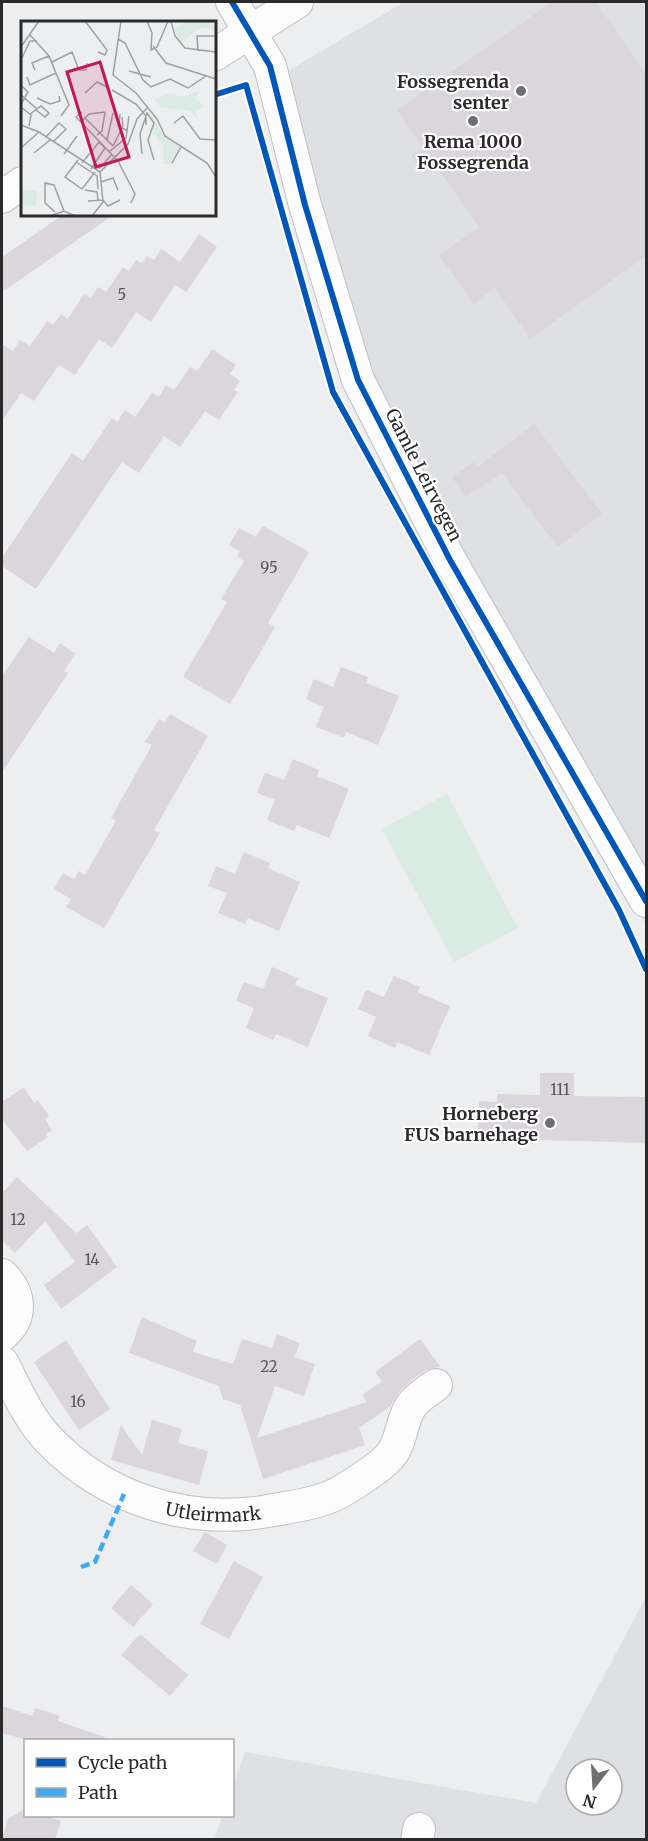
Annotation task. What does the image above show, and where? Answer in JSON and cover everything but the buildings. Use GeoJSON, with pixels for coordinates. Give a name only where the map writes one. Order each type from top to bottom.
{"type":"FeatureCollection","features":[{"type":"Feature","properties":{"kind":"street","name":"Gamle Leirvegen"},"geometry":{"type":"LineString","coordinates":[[232,2],[270,66],[305,205],[358,380],[450,560],[646,901]]}},
{"type":"Feature","properties":{"kind":"street"},"geometry":{"type":"LineString","coordinates":[[216,54],[297,2]]}},
{"type":"Feature","properties":{"kind":"street"},"geometry":{"type":"LineString","coordinates":[[2,197],[21,184]]}},
{"type":"Feature","properties":{"kind":"street"},"geometry":{"type":"LineString","coordinates":[[2,1275],[14,1291],[17,1301],[14,1322],[2,1335]]}},
{"type":"Feature","properties":{"kind":"street","name":"Utleirmark"},"geometry":{"type":"LineString","coordinates":[[2,1362],[21,1399],[47,1438],[81,1469],[124,1494],[173,1511],[211,1515],[242,1515],[296,1506],[340,1492],[391,1456],[411,1406],[436,1385]]}},
{"type":"Feature","properties":{"kind":"shaded area"},"geometry":{"type":"Polygon","coordinates":[[[404,2],[646,2],[646,925],[363,372],[283,74],[404,2]]]}},
{"type":"Feature","properties":{"kind":"shaded area"},"geometry":{"type":"Polygon","coordinates":[[[447,794],[518,928],[454,962],[382,829],[447,794]]]}},
{"type":"Feature","properties":{"kind":"shaded area"},"geometry":{"type":"Polygon","coordinates":[[[646,1597],[646,1839],[214,1840],[222,1817],[234,1817],[234,1784],[245,1752],[536,1803],[646,1597]]]}},
{"type":"Feature","properties":{"kind":"marked path"},"geometry":{"type":"LineString","coordinates":[[81,1567],[95,1562],[124,1494]]}},
{"type":"Feature","properties":{"kind":"cycle path"},"geometry":{"type":"LineString","coordinates":[[232,2],[270,66],[305,205],[358,380],[450,560],[646,901]]}},
{"type":"Feature","properties":{"kind":"cycle path"},"geometry":{"type":"LineString","coordinates":[[216,94],[246,85],[333,392],[619,910],[646,969]]}},
{"type":"Feature","properties":{"kind":"place","name":"Fossegrenda senter"},"geometry":{"type":"Point","coordinates":[521,91]}},
{"type":"Feature","properties":{"kind":"place","name":"Rema 1000 Fossegrenda"},"geometry":{"type":"Point","coordinates":[473,121]}},
{"type":"Feature","properties":{"kind":"place","name":"Horneberg FUS barnehage"},"geometry":{"type":"Point","coordinates":[550,1123]}}]}
